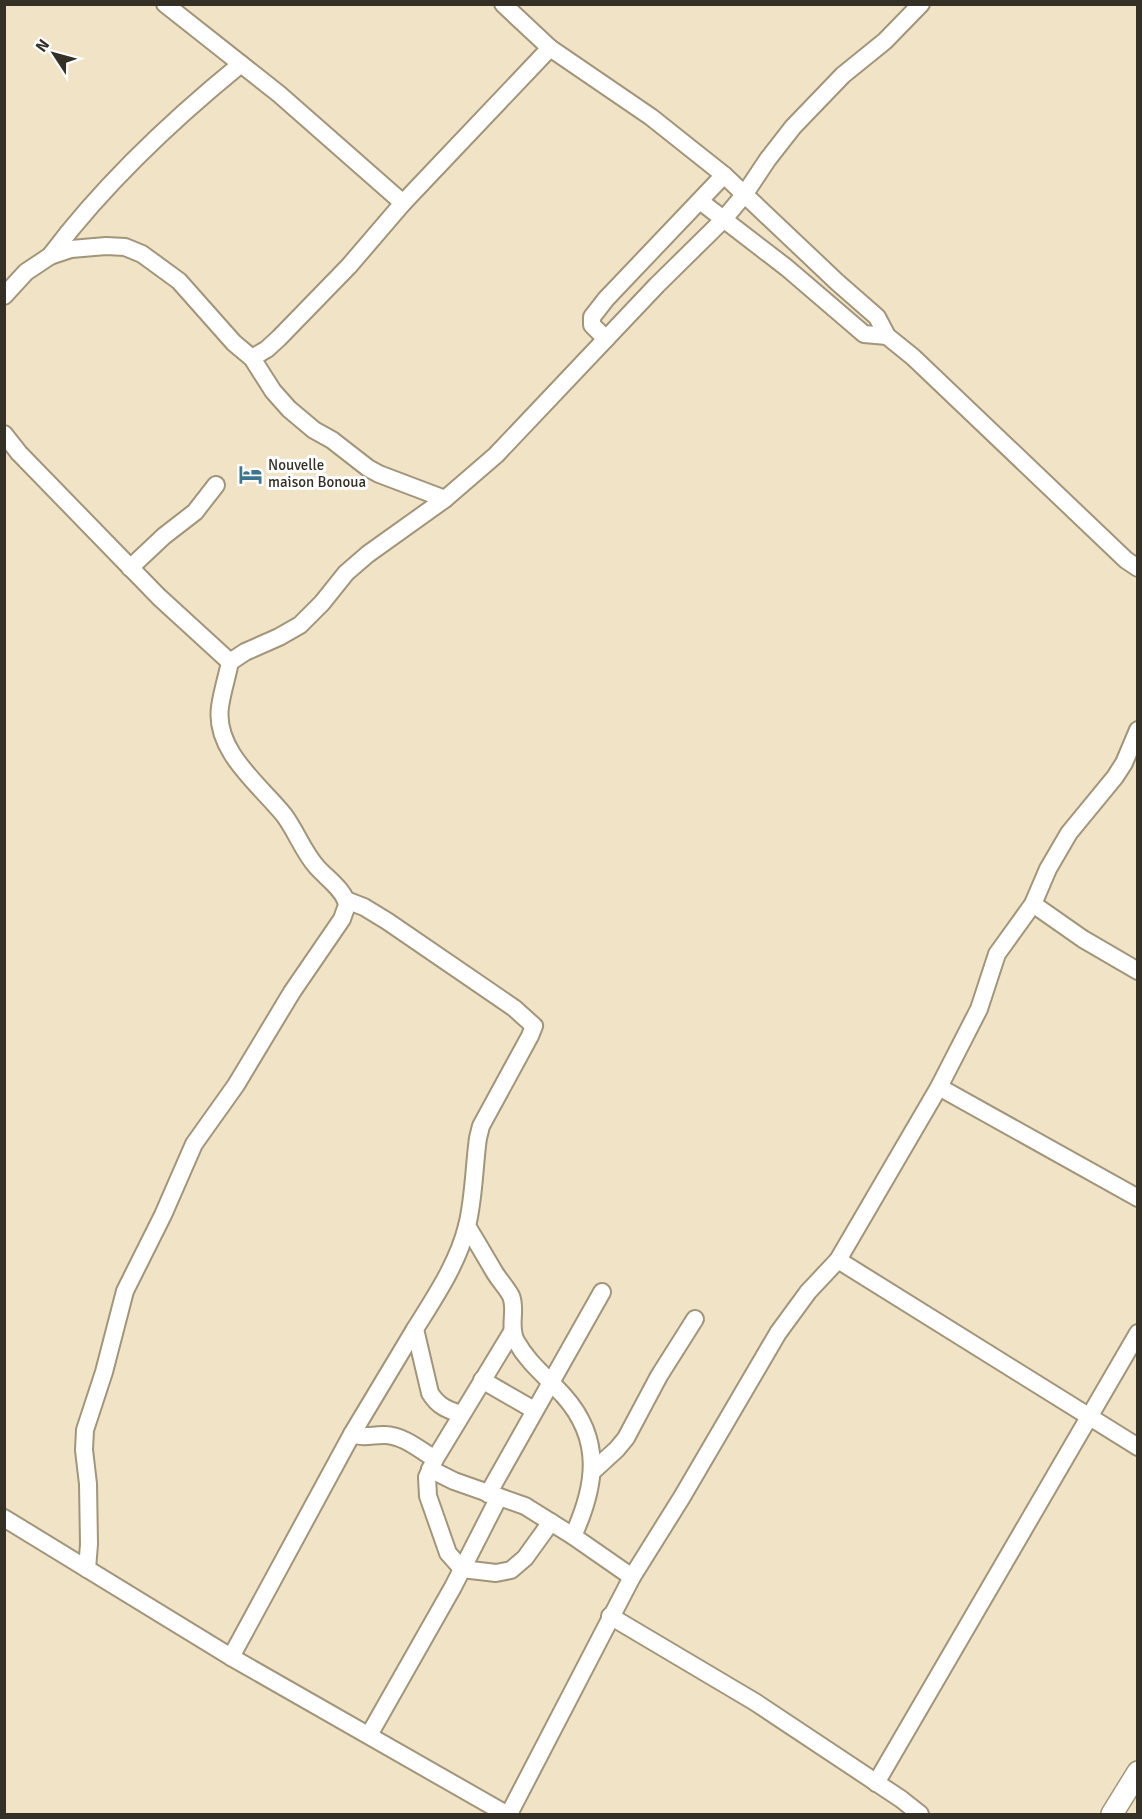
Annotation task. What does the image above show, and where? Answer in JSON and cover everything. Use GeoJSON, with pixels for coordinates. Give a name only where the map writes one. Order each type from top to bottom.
{"type":"FeatureCollection","features":[{"type":"Feature","properties":{"kind":"street"},"geometry":{"type":"LineString","coordinates":[[165,4],[322,131],[404,203]]}},
{"type":"Feature","properties":{"kind":"street"},"geometry":{"type":"LineString","coordinates":[[503,4],[550,48],[651,117],[724,175],[877,317],[887,336],[913,357],[1137,568]]}},
{"type":"Feature","properties":{"kind":"street"},"geometry":{"type":"LineString","coordinates":[[231,1657],[352,1434],[439,1290],[455,1258],[467,1226],[481,1126],[534,1026],[514,1008],[387,921],[364,907],[346,900],[315,865],[284,815],[238,762],[224,738],[219,708],[230,662],[244,652],[300,625],[322,603],[346,573],[368,554],[444,500],[496,455],[657,285],[723,220],[793,127],[843,75],[885,41],[921,4]]}},
{"type":"Feature","properties":{"kind":"street"},"geometry":{"type":"LineString","coordinates":[[252,358],[279,338],[349,266],[404,203],[550,48]]}},
{"type":"Feature","properties":{"kind":"street"},"geometry":{"type":"LineString","coordinates":[[50,256],[79,218],[187,108],[241,64]]}},
{"type":"Feature","properties":{"kind":"street"},"geometry":{"type":"LineString","coordinates":[[606,339],[592,325],[592,317],[636,267],[724,175]]}},
{"type":"Feature","properties":{"kind":"street"},"geometry":{"type":"LineString","coordinates":[[700,201],[787,268],[864,334],[887,336]]}},
{"type":"Feature","properties":{"kind":"street"},"geometry":{"type":"LineString","coordinates":[[5,294],[26,272],[50,256],[71,249],[124,247],[142,254],[179,281],[234,343],[252,358],[273,391],[289,409],[314,430],[332,440],[374,471],[444,500]]}},
{"type":"Feature","properties":{"kind":"street"},"geometry":{"type":"LineString","coordinates":[[636,267],[657,285]]}},
{"type":"Feature","properties":{"kind":"street"},"geometry":{"type":"LineString","coordinates":[[4,434],[19,453],[130,568],[230,662]]}},
{"type":"Feature","properties":{"kind":"street"},"geometry":{"type":"LineString","coordinates":[[130,568],[164,536],[195,512],[216,486]]}},
{"type":"Feature","properties":{"kind":"street"},"geometry":{"type":"LineString","coordinates":[[4,1518],[231,1657],[507,1815],[632,1577],[682,1497],[778,1333],[808,1292],[838,1260],[939,1087],[979,1009],[997,954],[1033,904],[1057,852],[1124,763],[1137,730]]}},
{"type":"Feature","properties":{"kind":"street"},"geometry":{"type":"LineString","coordinates":[[87,1569],[89,1544],[85,1430],[104,1372],[125,1291],[155,1232],[194,1144],[236,1084],[299,982],[342,920],[346,911],[346,900]]}},
{"type":"Feature","properties":{"kind":"street"},"geometry":{"type":"LineString","coordinates":[[1033,904],[1083,939],[1137,971]]}},
{"type":"Feature","properties":{"kind":"street"},"geometry":{"type":"LineString","coordinates":[[939,1087],[1137,1198]]}},
{"type":"Feature","properties":{"kind":"street"},"geometry":{"type":"LineString","coordinates":[[467,1226],[512,1298],[512,1332],[460,1414],[432,1464],[427,1484],[438,1527],[448,1553],[462,1569],[495,1573],[511,1570],[525,1558],[551,1522]]}},
{"type":"Feature","properties":{"kind":"street"},"geometry":{"type":"LineString","coordinates":[[838,1260],[1137,1447]]}},
{"type":"Feature","properties":{"kind":"street"},"geometry":{"type":"LineString","coordinates":[[369,1735],[462,1569],[534,1410],[602,1292]]}},
{"type":"Feature","properties":{"kind":"street"},"geometry":{"type":"LineString","coordinates":[[593,1471],[626,1438],[659,1376],[695,1319]]}},
{"type":"Feature","properties":{"kind":"street"},"geometry":{"type":"LineString","coordinates":[[415,1329],[430,1393],[442,1407],[460,1414]]}},
{"type":"Feature","properties":{"kind":"street"},"geometry":{"type":"LineString","coordinates":[[512,1332],[535,1367],[565,1396],[586,1430],[592,1454],[593,1471],[580,1520],[573,1536]]}},
{"type":"Feature","properties":{"kind":"street"},"geometry":{"type":"LineString","coordinates":[[876,1783],[1137,1333]]}},
{"type":"Feature","properties":{"kind":"street"},"geometry":{"type":"LineString","coordinates":[[482,1380],[534,1410]]}},
{"type":"Feature","properties":{"kind":"street"},"geometry":{"type":"LineString","coordinates":[[352,1434],[360,1437],[393,1436],[410,1444],[454,1481],[525,1506],[632,1577]]}},
{"type":"Feature","properties":{"kind":"street"},"geometry":{"type":"LineString","coordinates":[[610,1616],[754,1702],[901,1799],[920,1815]]}},
{"type":"Feature","properties":{"kind":"street"},"geometry":{"type":"LineString","coordinates":[[1112,1815],[1137,1772]]}},
{"type":"Feature","properties":{"kind":"place","name":"Nouvelle maison Bonoua"},"geometry":{"type":"Point","coordinates":[250,474]}}]}
